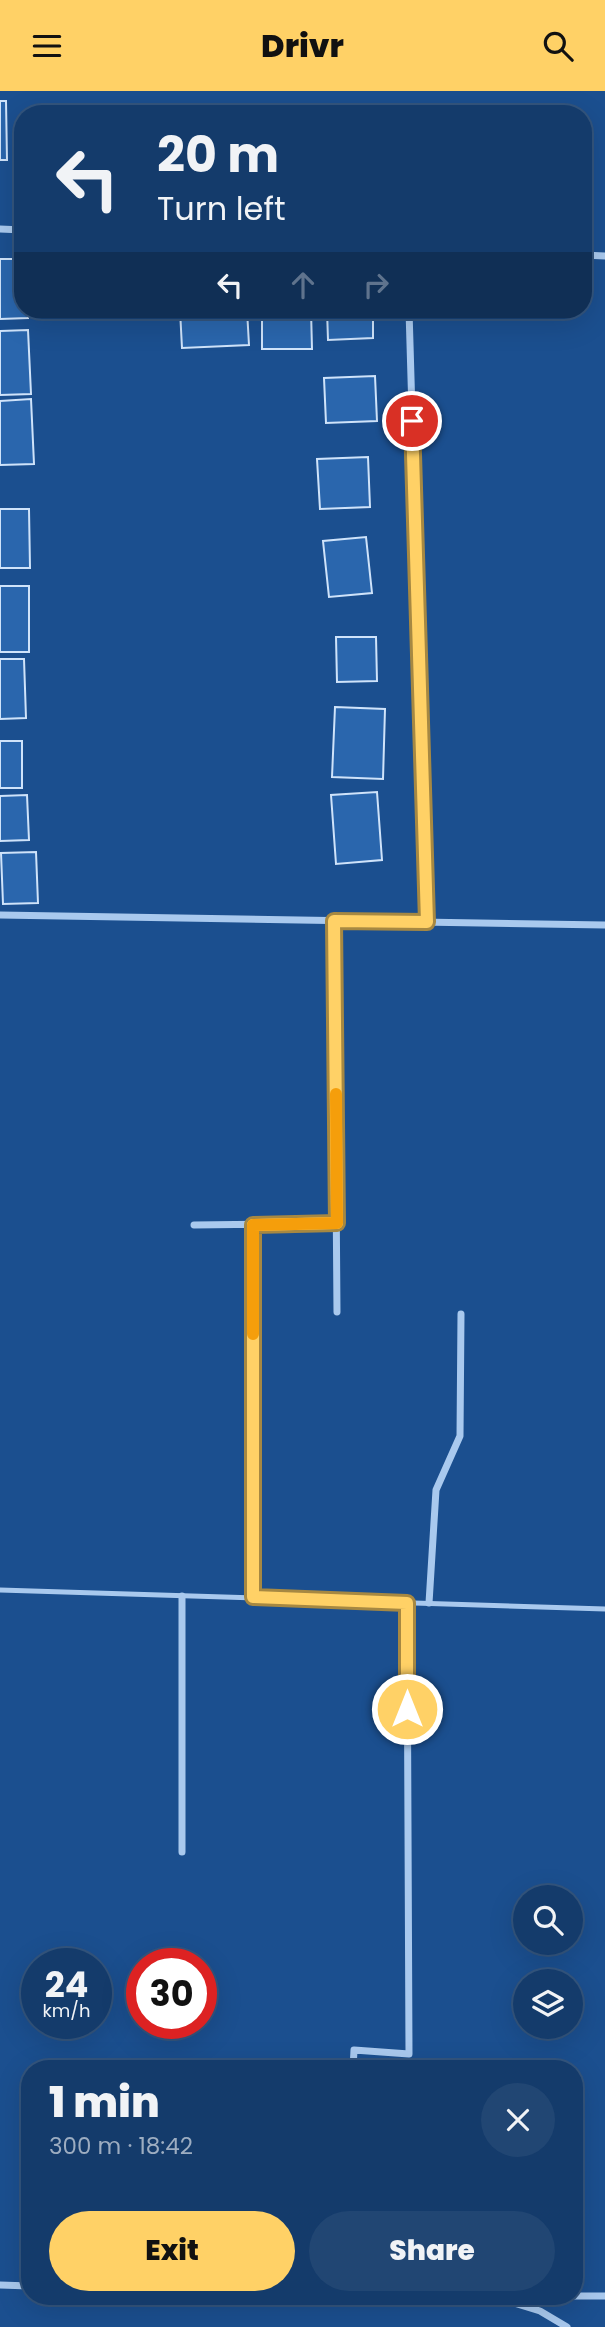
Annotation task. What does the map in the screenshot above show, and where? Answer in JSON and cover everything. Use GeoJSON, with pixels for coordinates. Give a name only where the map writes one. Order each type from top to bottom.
{"type":"FeatureCollection","features":[{"type":"Feature","properties":{"kind":"street"},"geometry":{"type":"LineString","coordinates":[[409,319],[427,922]]}},
{"type":"Feature","properties":{"kind":"street"},"geometry":{"type":"LineString","coordinates":[[0,915],[605,925]]}},
{"type":"Feature","properties":{"kind":"street"},"geometry":{"type":"LineString","coordinates":[[334,921],[337,1312]]}},
{"type":"Feature","properties":{"kind":"street"},"geometry":{"type":"LineString","coordinates":[[194,1225],[337,1223]]}},
{"type":"Feature","properties":{"kind":"street"},"geometry":{"type":"LineString","coordinates":[[253,1225],[253,1597]]}},
{"type":"Feature","properties":{"kind":"street"},"geometry":{"type":"LineString","coordinates":[[429,1603],[436,1489],[460,1436],[461,1314]]}},
{"type":"Feature","properties":{"kind":"street"},"geometry":{"type":"LineString","coordinates":[[182,1852],[183,1595]]}},
{"type":"Feature","properties":{"kind":"street"},"geometry":{"type":"LineString","coordinates":[[353,2060],[354,2050],[409,2054],[407,1603]]}},
{"type":"Feature","properties":{"kind":"street"},"geometry":{"type":"LineString","coordinates":[[0,2285],[21,2286]]}},
{"type":"Feature","properties":{"kind":"street"},"geometry":{"type":"LineString","coordinates":[[583,2296],[605,2296]]}},
{"type":"Feature","properties":{"kind":"street"},"geometry":{"type":"LineString","coordinates":[[521,2305],[540,2311],[567,2327]]}},
{"type":"Feature","properties":{"kind":"lane"},"geometry":{"type":"LineString","coordinates":[[0,1590],[605,1609]]}},
{"type":"Feature","properties":{"kind":"building"},"geometry":{"type":"Polygon","coordinates":[[[0,101],[6,101],[7,160],[0,160],[0,101]]]}},
{"type":"Feature","properties":{"kind":"building"},"geometry":{"type":"Polygon","coordinates":[[[0,259],[14,259],[14,318],[0,319],[0,259]]]}},
{"type":"Feature","properties":{"kind":"building"},"geometry":{"type":"Polygon","coordinates":[[[180,319],[248,319],[249,345],[182,348],[180,319]]]}},
{"type":"Feature","properties":{"kind":"building"},"geometry":{"type":"Polygon","coordinates":[[[262,319],[311,319],[312,349],[262,349],[262,319]]]}},
{"type":"Feature","properties":{"kind":"building"},"geometry":{"type":"Polygon","coordinates":[[[327,319],[373,319],[373,338],[328,340],[327,319]]]}},
{"type":"Feature","properties":{"kind":"building"},"geometry":{"type":"Polygon","coordinates":[[[28,330],[31,394],[0,395],[0,331],[28,330]]]}},
{"type":"Feature","properties":{"kind":"building"},"geometry":{"type":"Polygon","coordinates":[[[375,376],[377,421],[326,423],[324,378],[375,376]]]}},
{"type":"Feature","properties":{"kind":"building"},"geometry":{"type":"Polygon","coordinates":[[[31,399],[34,464],[0,465],[0,401],[31,399]]]}},
{"type":"Feature","properties":{"kind":"building"},"geometry":{"type":"Polygon","coordinates":[[[368,457],[370,507],[320,509],[317,459],[368,457]]]}},
{"type":"Feature","properties":{"kind":"building"},"geometry":{"type":"Polygon","coordinates":[[[0,509],[29,509],[30,568],[0,568],[0,509]]]}},
{"type":"Feature","properties":{"kind":"building"},"geometry":{"type":"Polygon","coordinates":[[[366,537],[372,593],[329,597],[323,541],[366,537]]]}},
{"type":"Feature","properties":{"kind":"building"},"geometry":{"type":"Polygon","coordinates":[[[0,586],[29,586],[29,652],[0,652],[0,586]]]}},
{"type":"Feature","properties":{"kind":"building"},"geometry":{"type":"Polygon","coordinates":[[[336,637],[376,637],[377,681],[337,682],[336,637]]]}},
{"type":"Feature","properties":{"kind":"building"},"geometry":{"type":"Polygon","coordinates":[[[0,659],[24,659],[26,718],[0,719],[0,659]]]}},
{"type":"Feature","properties":{"kind":"building"},"geometry":{"type":"Polygon","coordinates":[[[335,707],[385,709],[383,779],[332,777],[335,707]]]}},
{"type":"Feature","properties":{"kind":"building"},"geometry":{"type":"Polygon","coordinates":[[[0,741],[22,741],[22,788],[0,788],[0,741]]]}},
{"type":"Feature","properties":{"kind":"building"},"geometry":{"type":"Polygon","coordinates":[[[377,792],[382,860],[336,864],[331,795],[377,792]]]}},
{"type":"Feature","properties":{"kind":"building"},"geometry":{"type":"Polygon","coordinates":[[[27,795],[29,840],[0,841],[0,796],[27,795]]]}},
{"type":"Feature","properties":{"kind":"building"},"geometry":{"type":"Polygon","coordinates":[[[36,852],[38,903],[3,904],[1,853],[36,852]]]}},
{"type":"Feature","properties":{"kind":"slow traffic"},"geometry":{"type":"LineString","coordinates":[[253,1334],[253,1225],[337,1223],[336,1094]]}},
{"type":"Feature","properties":{"kind":"route"},"geometry":{"type":"LineString","coordinates":[[407,1709],[407,1603],[253,1597],[253,1225],[337,1223],[334,921],[427,922],[412,421]]}}]}
